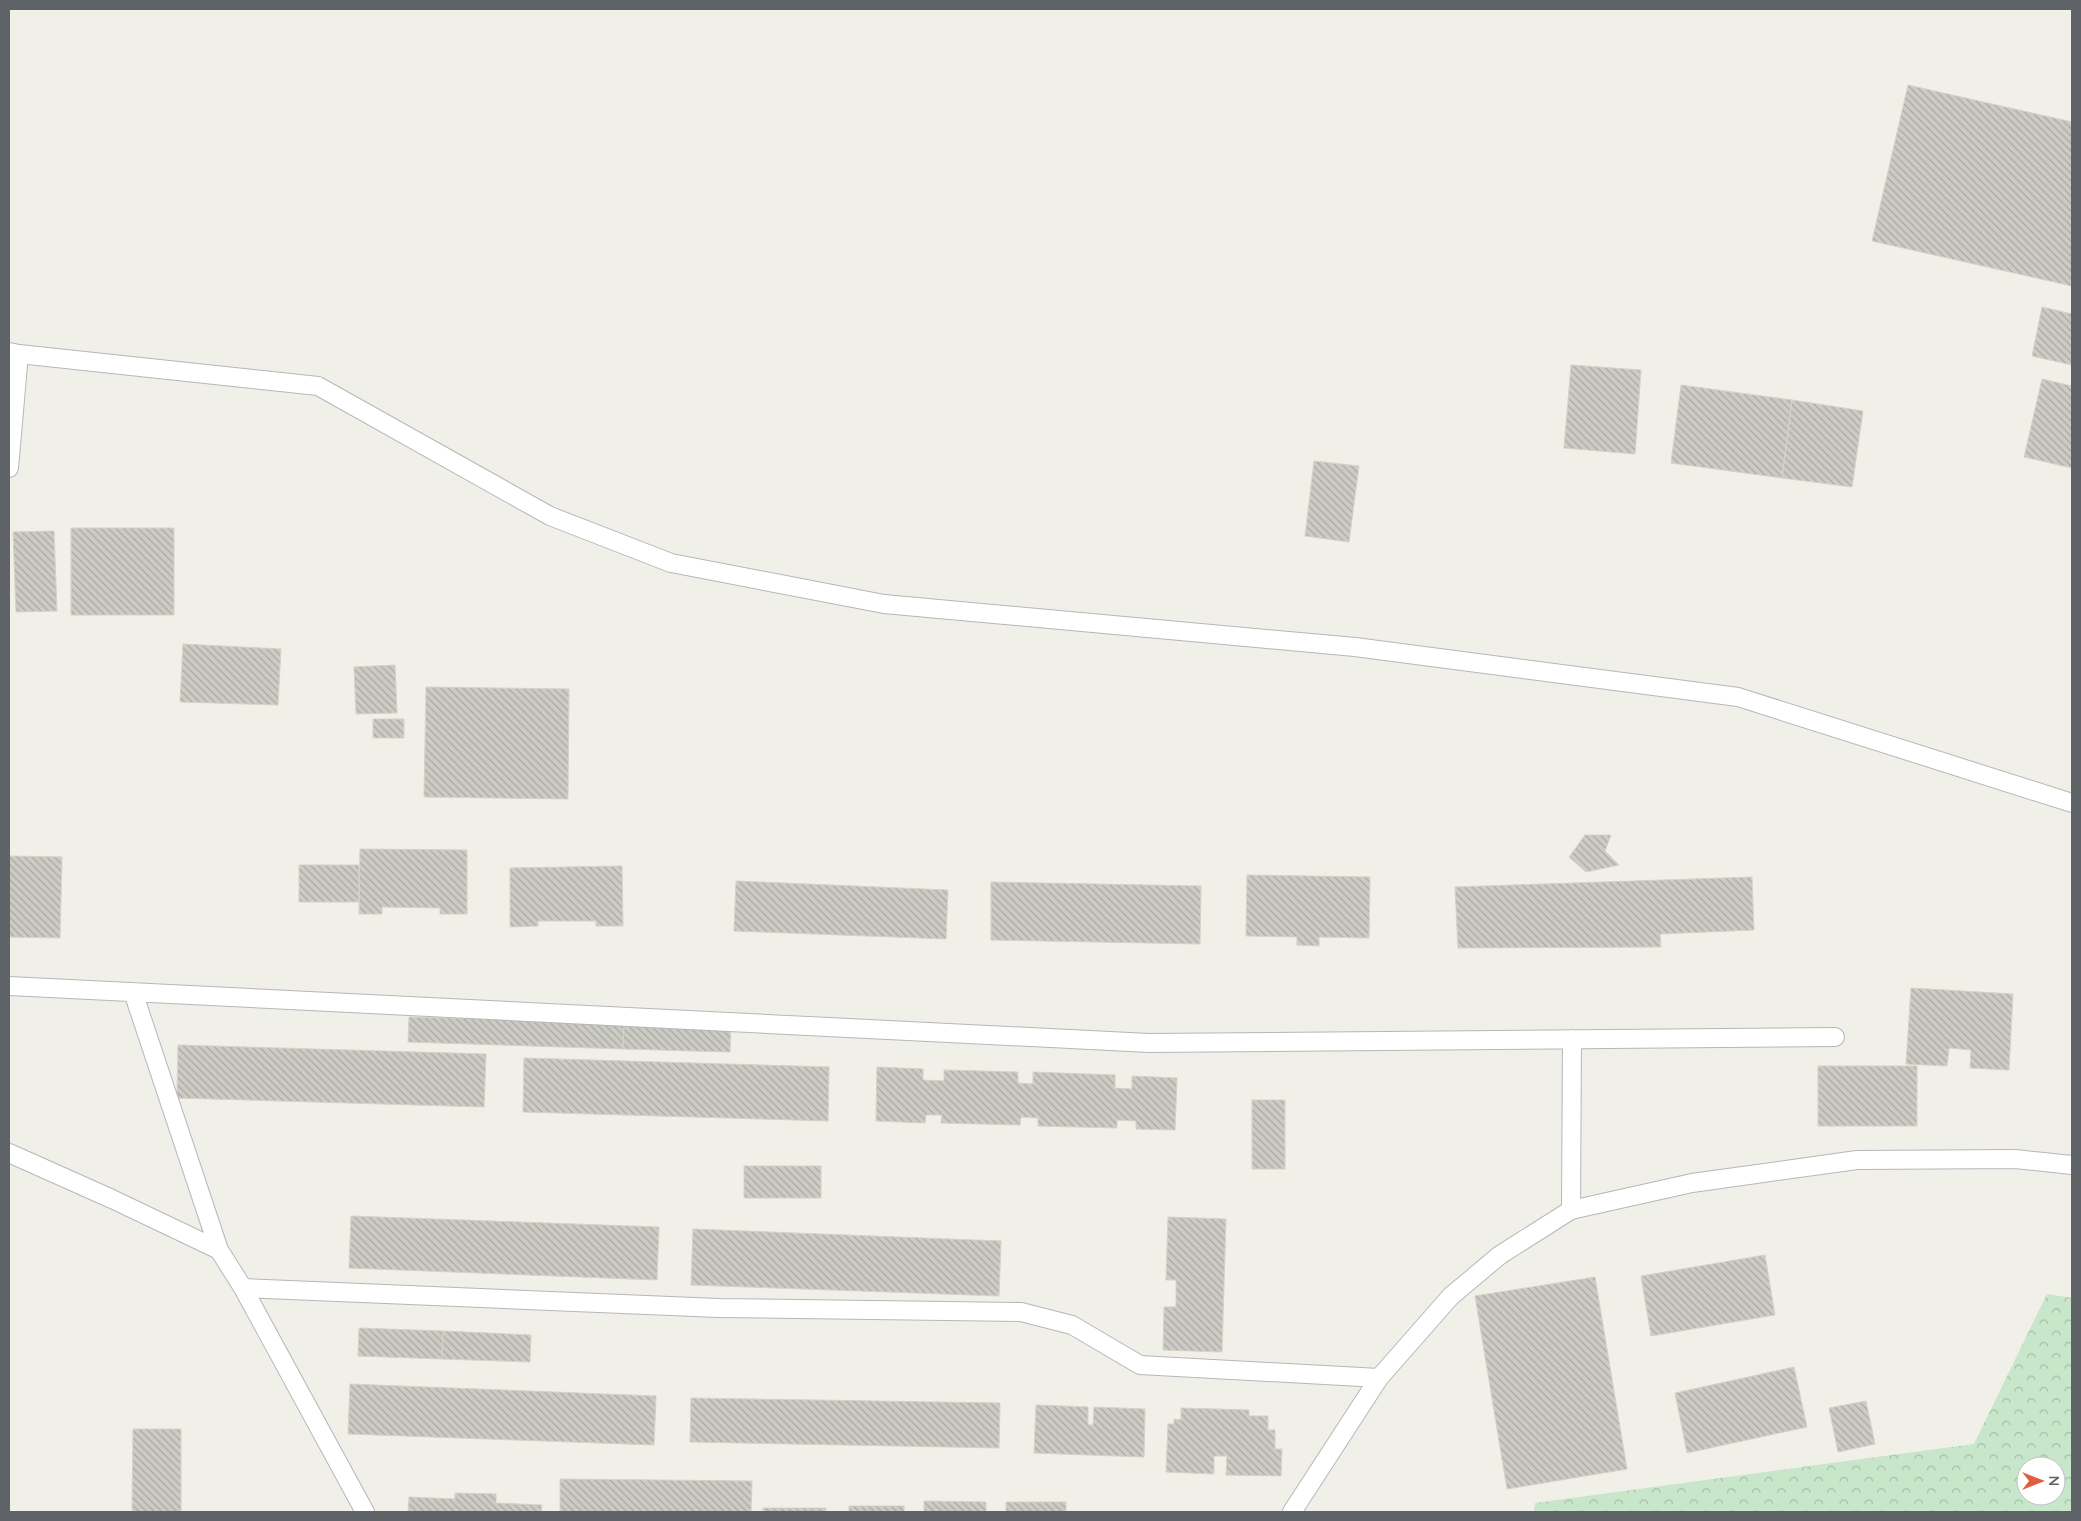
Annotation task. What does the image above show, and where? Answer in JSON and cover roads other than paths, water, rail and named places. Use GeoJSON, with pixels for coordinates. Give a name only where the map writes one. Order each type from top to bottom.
{"type":"FeatureCollection","features":[{"type":"Feature","properties":{"kind":"lane"},"geometry":{"type":"LineString","coordinates":[[9,468],[14,353],[318,386],[550,516],[671,563],[884,604],[1355,648],[1738,697],[2072,803]]}},
{"type":"Feature","properties":{"kind":"lane"},"geometry":{"type":"LineString","coordinates":[[9,986],[1149,1044],[1834,1037]]}},
{"type":"Feature","properties":{"kind":"lane"},"geometry":{"type":"LineString","coordinates":[[133,992],[219,1250],[243,1288],[365,1512]]}},
{"type":"Feature","properties":{"kind":"lane"},"geometry":{"type":"LineString","coordinates":[[1571,1210],[1572,1039]]}},
{"type":"Feature","properties":{"kind":"lane"},"geometry":{"type":"LineString","coordinates":[[9,1153],[219,1250]]}},
{"type":"Feature","properties":{"kind":"lane"},"geometry":{"type":"LineString","coordinates":[[1292,1512],[1379,1378],[1451,1296],[1500,1255],[1571,1210],[1692,1183],[1857,1160],[2015,1159],[2072,1165]]}},
{"type":"Feature","properties":{"kind":"lane"},"geometry":{"type":"LineString","coordinates":[[243,1288],[718,1308],[1021,1312],[1072,1325],[1140,1365],[1379,1378]]}}]}
